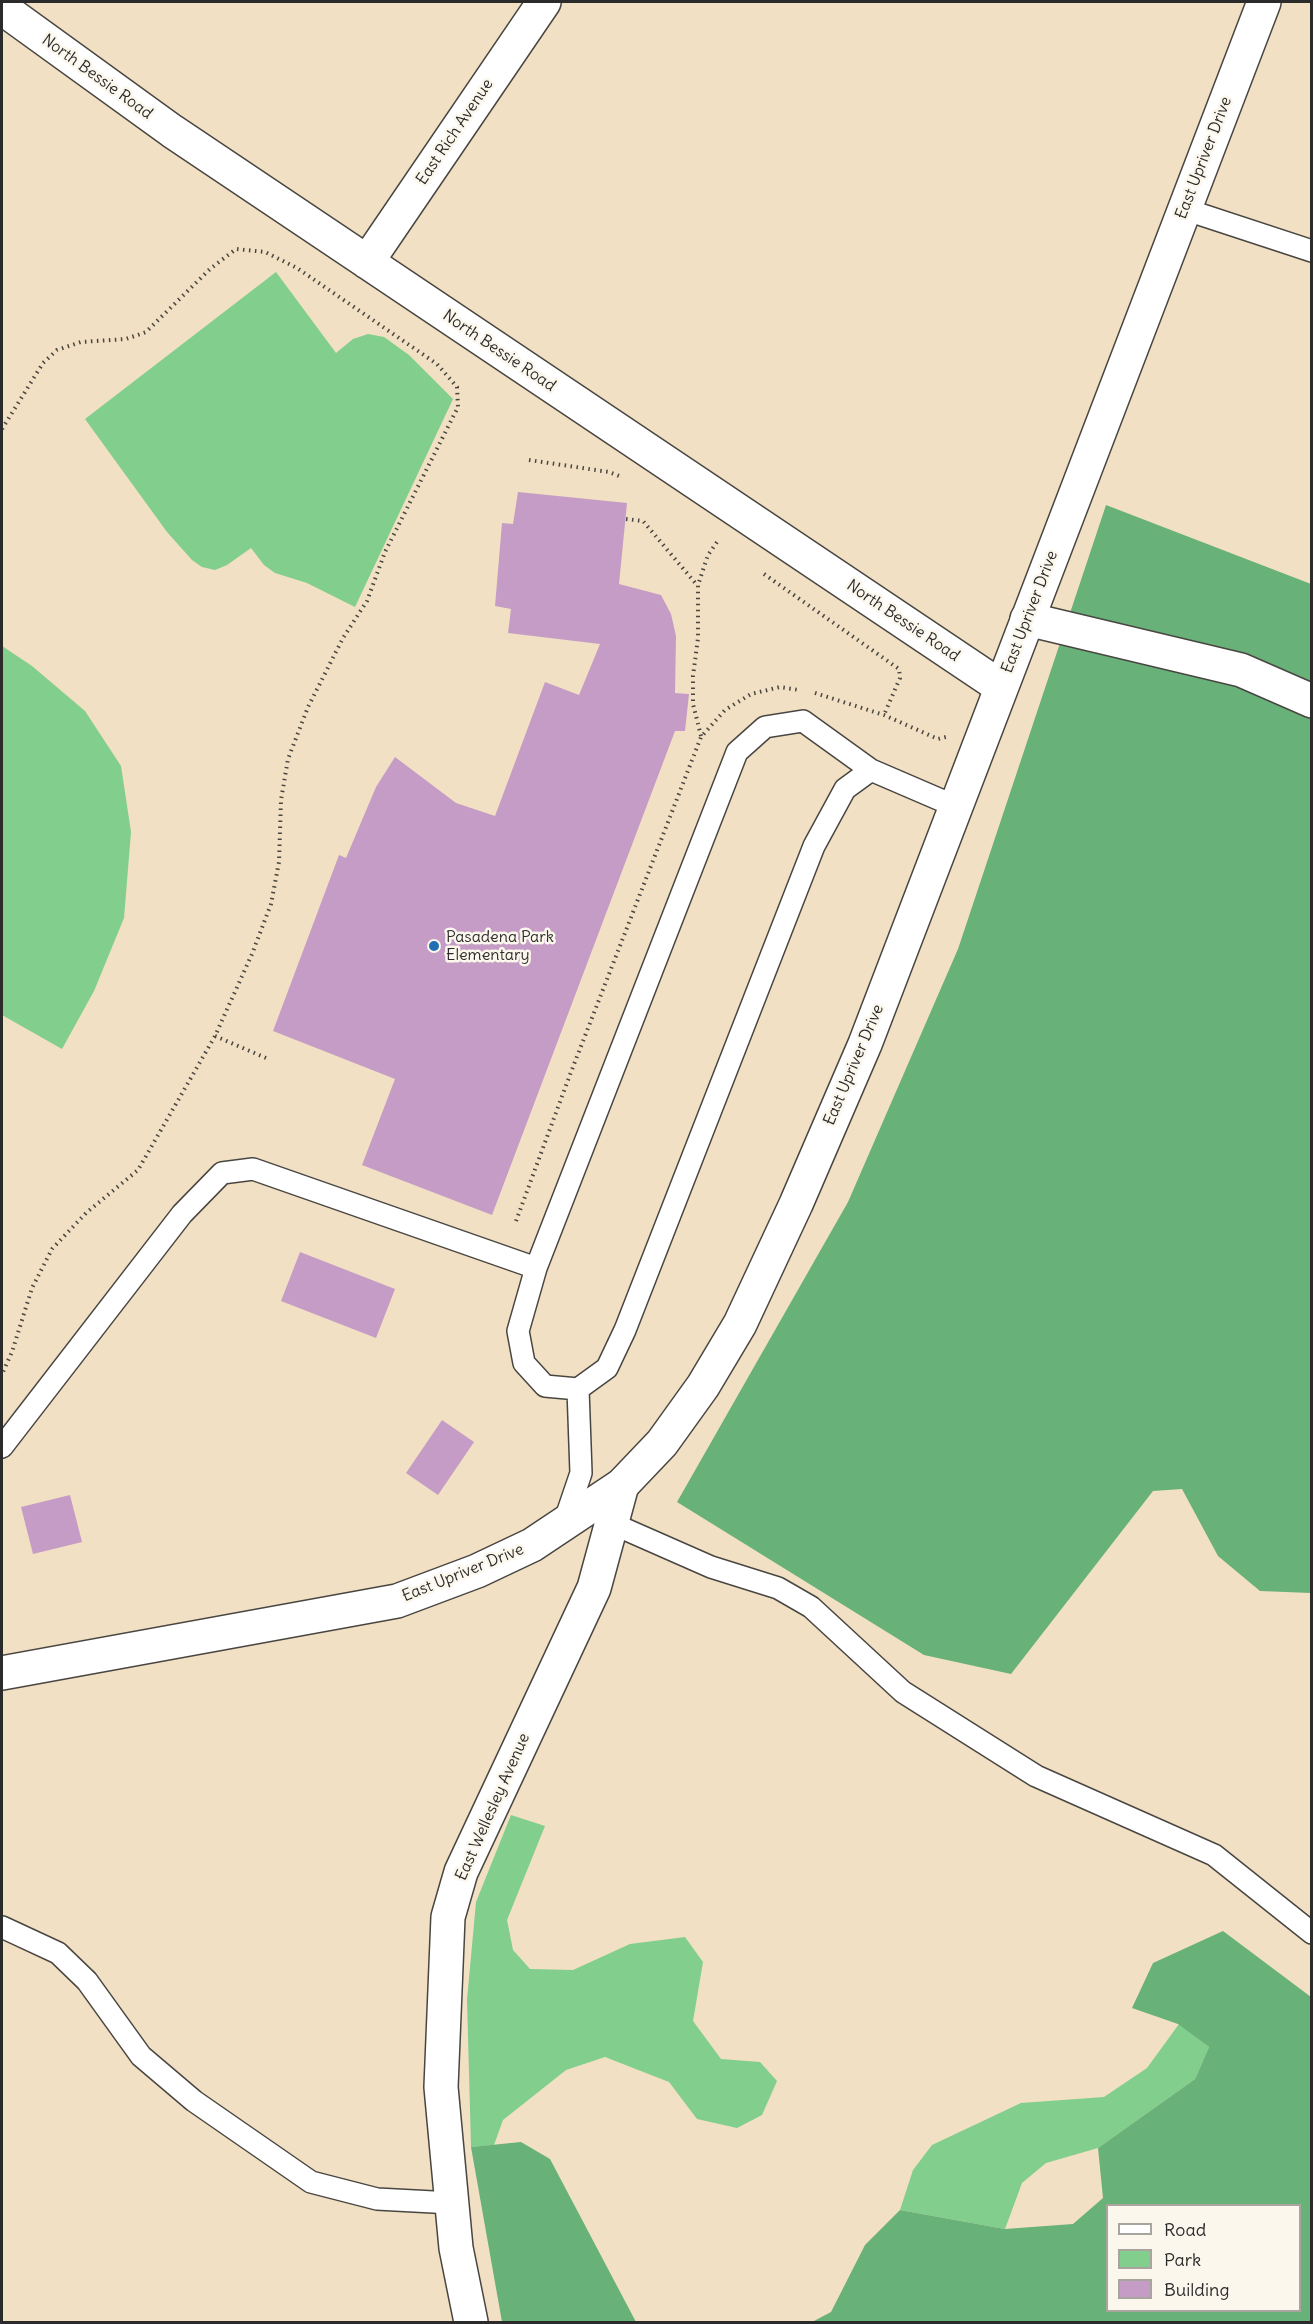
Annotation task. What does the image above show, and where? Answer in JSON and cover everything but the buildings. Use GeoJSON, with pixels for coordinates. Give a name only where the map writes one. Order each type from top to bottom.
{"type":"FeatureCollection","features":[{"type":"Feature","properties":{"kind":"street","name":"East Rich Avenue"},"geometry":{"type":"LineString","coordinates":[[367,262],[544,2]]}},
{"type":"Feature","properties":{"kind":"street","name":"East Upriver Drive"},"geometry":{"type":"LineString","coordinates":[[2,1673],[397,1601],[477,1571],[532,1545],[622,1485],[669,1434],[703,1386],[740,1324],[796,1204],[860,1054],[957,807],[1264,2]]}},
{"type":"Feature","properties":{"kind":"street","name":"North Bessie Road"},"geometry":{"type":"LineString","coordinates":[[2,8],[172,130],[1001,687]]}},
{"type":"Feature","properties":{"kind":"street"},"geometry":{"type":"LineString","coordinates":[[1027,619],[1241,670],[1311,702]]}},
{"type":"Feature","properties":{"kind":"street","name":"East Wellesley Avenue"},"geometry":{"type":"LineString","coordinates":[[471,2322],[456,2248],[441,2087],[447,1917],[461,1872],[594,1588],[622,1485]]}},
{"type":"Feature","properties":{"kind":"lane"},"geometry":{"type":"LineString","coordinates":[[1184,209],[1311,251]]}},
{"type":"Feature","properties":{"kind":"lane"},"geometry":{"type":"LineString","coordinates":[[871,770],[845,789],[814,846],[625,1330],[607,1368],[578,1389],[545,1386],[524,1363],[518,1331],[536,1268],[737,752],[765,727],[803,721],[871,770],[957,807]]}},
{"type":"Feature","properties":{"kind":"lane"},"geometry":{"type":"LineString","coordinates":[[2,1447],[182,1214],[222,1173],[253,1169],[536,1268]]}},
{"type":"Feature","properties":{"kind":"lane"},"geometry":{"type":"LineString","coordinates":[[563,1525],[581,1473],[578,1389]]}},
{"type":"Feature","properties":{"kind":"lane"},"geometry":{"type":"LineString","coordinates":[[611,1523],[711,1567],[778,1588],[811,1607],[903,1692],[1036,1776],[1214,1855],[1311,1933]]}},
{"type":"Feature","properties":{"kind":"lane"},"geometry":{"type":"LineString","coordinates":[[2,1927],[58,1953],[87,1981],[141,2055],[194,2101],[311,2182],[377,2199],[452,2203]]}},
{"type":"Feature","properties":{"kind":"path"},"geometry":{"type":"LineString","coordinates":[[2,429],[43,363],[57,350],[81,342],[126,339],[146,332],[210,269],[236,249],[265,252],[297,268],[437,364],[457,387],[458,406],[385,552],[367,601],[343,638],[308,707],[288,759],[283,790],[279,862],[271,904],[252,954],[215,1036],[138,1170],[86,1213],[52,1249],[32,1288],[12,1352],[2,1374]]}},
{"type":"Feature","properties":{"kind":"path"},"geometry":{"type":"LineString","coordinates":[[529,460],[609,472],[627,479]]}},
{"type":"Feature","properties":{"kind":"path"},"geometry":{"type":"LineString","coordinates":[[626,519],[643,520],[698,585]]}},
{"type":"Feature","properties":{"kind":"path"},"geometry":{"type":"LineString","coordinates":[[708,536],[727,548]]}},
{"type":"Feature","properties":{"kind":"path"},"geometry":{"type":"LineString","coordinates":[[701,737],[693,704],[693,676],[698,638],[698,585],[708,555],[717,542]]}},
{"type":"Feature","properties":{"kind":"path"},"geometry":{"type":"LineString","coordinates":[[756,568],[899,669],[900,678],[884,716]]}},
{"type":"Feature","properties":{"kind":"path"},"geometry":{"type":"LineString","coordinates":[[215,1036],[266,1058]]}},
{"type":"Feature","properties":{"kind":"green space"},"geometry":{"type":"Polygon","coordinates":[[[276,272],[336,353],[353,339],[368,334],[384,337],[409,355],[453,399],[355,607],[307,583],[275,573],[264,565],[251,548],[227,565],[215,570],[202,567],[192,560],[167,532],[85,419],[276,272]]]}},
{"type":"Feature","properties":{"kind":"green space"},"geometry":{"type":"Polygon","coordinates":[[[1106,505],[1311,584],[1311,1593],[1260,1591],[1218,1556],[1182,1489],[1153,1491],[1011,1674],[924,1655],[677,1502],[848,1202],[958,949],[1106,505]]]}},
{"type":"Feature","properties":{"kind":"green space"},"geometry":{"type":"Polygon","coordinates":[[[2,646],[32,666],[85,711],[121,766],[131,832],[124,918],[94,991],[62,1049],[2,1015],[2,646]]]}},
{"type":"Feature","properties":{"kind":"green space"},"geometry":{"type":"Polygon","coordinates":[[[511,1815],[545,1826],[507,1920],[513,1950],[530,1969],[573,1970],[630,1944],[685,1937],[703,1962],[693,2021],[721,2059],[760,2062],[777,2081],[762,2115],[737,2128],[697,2119],[669,2082],[605,2057],[566,2070],[503,2120],[494,2145],[471,2147],[467,2000],[476,1902],[511,1815]]]}},
{"type":"Feature","properties":{"kind":"green space"},"geometry":{"type":"Polygon","coordinates":[[[1223,1931],[1311,1997],[1311,2322],[812,2322],[831,2312],[865,2245],[900,2210],[1005,2229],[1073,2224],[1103,2198],[1098,2148],[1195,2079],[1209,2047],[1178,2024],[1132,2008],[1153,1963],[1223,1931]]]}},
{"type":"Feature","properties":{"kind":"green space"},"geometry":{"type":"Polygon","coordinates":[[[1179,2024],[1209,2047],[1195,2079],[1098,2148],[1046,2163],[1022,2183],[1005,2229],[900,2210],[913,2170],[932,2145],[1021,2103],[1104,2097],[1147,2068],[1179,2024]]]}},
{"type":"Feature","properties":{"kind":"green space"},"geometry":{"type":"Polygon","coordinates":[[[521,2142],[550,2159],[636,2322],[502,2322],[471,2147],[521,2142]]]}},
{"type":"Feature","properties":{"kind":"place","name":"Pasadena Park Elementary"},"geometry":{"type":"Point","coordinates":[434,946]}}]}
